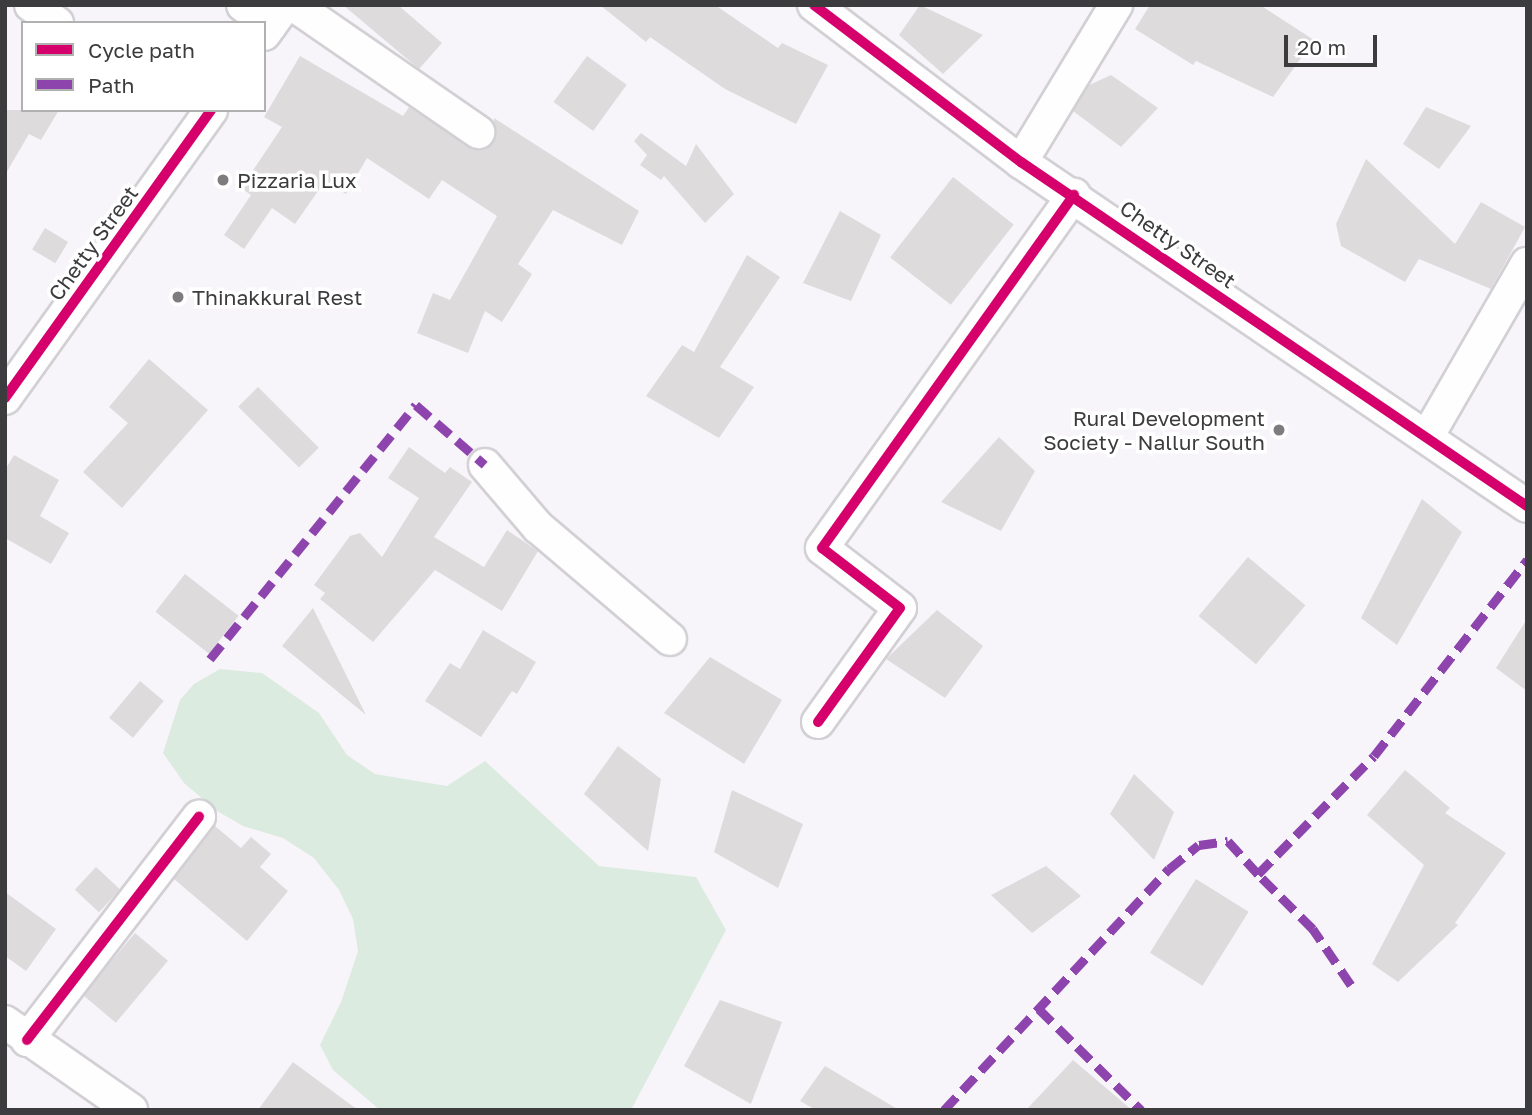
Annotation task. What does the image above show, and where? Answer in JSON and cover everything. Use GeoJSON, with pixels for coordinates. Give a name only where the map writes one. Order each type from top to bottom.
{"type":"FeatureCollection","features":[{"type":"Feature","properties":{"kind":"street"},"geometry":{"type":"LineString","coordinates":[[31,5],[54,21]]}},
{"type":"Feature","properties":{"kind":"street"},"geometry":{"type":"LineString","coordinates":[[243,5],[279,17],[478,132]]}},
{"type":"Feature","properties":{"kind":"street","name":"Chetty Street"},"geometry":{"type":"LineString","coordinates":[[814,5],[1021,162],[1074,195],[1527,506]]}},
{"type":"Feature","properties":{"kind":"street"},"geometry":{"type":"LineString","coordinates":[[1021,162],[1116,5]]}},
{"type":"Feature","properties":{"kind":"street","name":"Chetty Street"},"geometry":{"type":"LineString","coordinates":[[5,398],[202,113]]}},
{"type":"Feature","properties":{"kind":"street"},"geometry":{"type":"LineString","coordinates":[[818,722],[900,608],[822,548],[1074,195]]}},
{"type":"Feature","properties":{"kind":"street"},"geometry":{"type":"LineString","coordinates":[[1427,437],[1527,264]]}},
{"type":"Feature","properties":{"kind":"street"},"geometry":{"type":"LineString","coordinates":[[485,465],[538,527],[670,639]]}},
{"type":"Feature","properties":{"kind":"street"},"geometry":{"type":"LineString","coordinates":[[131,1110],[16,1031],[200,817]]}},
{"type":"Feature","properties":{"kind":"green space"},"geometry":{"type":"Polygon","coordinates":[[[220,669],[262,673],[319,713],[347,755],[375,774],[447,786],[485,761],[599,866],[696,877],[726,930],[631,1110],[380,1110],[333,1070],[320,1045],[341,1002],[358,951],[353,919],[339,890],[314,858],[283,838],[243,826],[217,811],[184,783],[163,753],[180,700],[194,684],[220,669]]]}},
{"type":"Feature","properties":{"kind":"building"},"geometry":{"type":"Polygon","coordinates":[[[343,5],[398,5],[442,43],[419,69],[343,5]]]}},
{"type":"Feature","properties":{"kind":"building"},"geometry":{"type":"Polygon","coordinates":[[[600,5],[715,5],[778,48],[782,43],[828,65],[796,124],[725,89],[650,37],[646,42],[600,5]]]}},
{"type":"Feature","properties":{"kind":"building"},"geometry":{"type":"Polygon","coordinates":[[[920,5],[983,35],[943,74],[899,35],[920,5]]]}},
{"type":"Feature","properties":{"kind":"building"},"geometry":{"type":"Polygon","coordinates":[[[1150,5],[1260,5],[1314,40],[1273,97],[1196,61],[1193,65],[1135,29],[1150,5]]]}},
{"type":"Feature","properties":{"kind":"building"},"geometry":{"type":"Polygon","coordinates":[[[300,56],[403,116],[409,107],[476,150],[493,142],[494,118],[639,211],[622,245],[553,210],[518,264],[532,274],[502,322],[485,311],[468,353],[417,333],[433,293],[450,300],[497,216],[442,180],[429,199],[367,158],[346,194],[325,181],[295,224],[272,208],[244,249],[224,235],[251,195],[241,188],[282,127],[264,117],[300,56]]]}},
{"type":"Feature","properties":{"kind":"building"},"geometry":{"type":"Polygon","coordinates":[[[587,56],[627,85],[593,131],[553,102],[587,56]]]}},
{"type":"Feature","properties":{"kind":"building"},"geometry":{"type":"Polygon","coordinates":[[[1111,75],[1158,108],[1121,147],[1073,111],[1089,85],[1111,75]]]}},
{"type":"Feature","properties":{"kind":"building"},"geometry":{"type":"Polygon","coordinates":[[[1426,107],[1471,126],[1439,169],[1403,144],[1426,107]]]}},
{"type":"Feature","properties":{"kind":"building"},"geometry":{"type":"Polygon","coordinates":[[[5,110],[58,112],[41,140],[29,134],[5,175],[5,110]]]}},
{"type":"Feature","properties":{"kind":"building"},"geometry":{"type":"Polygon","coordinates":[[[641,133],[686,166],[696,144],[734,194],[705,223],[664,176],[661,180],[640,165],[647,155],[634,141],[641,133]]]}},
{"type":"Feature","properties":{"kind":"building"},"geometry":{"type":"Polygon","coordinates":[[[1366,159],[1455,244],[1481,202],[1525,227],[1491,289],[1419,259],[1405,282],[1341,246],[1336,224],[1366,159]]]}},
{"type":"Feature","properties":{"kind":"building"},"geometry":{"type":"Polygon","coordinates":[[[953,177],[1014,224],[951,305],[890,257],[953,177]]]}},
{"type":"Feature","properties":{"kind":"building"},"geometry":{"type":"Polygon","coordinates":[[[840,211],[881,235],[851,301],[803,283],[840,211]]]}},
{"type":"Feature","properties":{"kind":"building"},"geometry":{"type":"Polygon","coordinates":[[[45,228],[68,242],[55,263],[32,249],[45,228]]]}},
{"type":"Feature","properties":{"kind":"building"},"geometry":{"type":"Polygon","coordinates":[[[747,255],[780,277],[720,367],[754,387],[719,438],[646,396],[682,345],[694,352],[747,255]]]}},
{"type":"Feature","properties":{"kind":"building"},"geometry":{"type":"Polygon","coordinates":[[[149,359],[208,410],[122,508],[83,472],[128,423],[109,407],[149,359]]]}},
{"type":"Feature","properties":{"kind":"building"},"geometry":{"type":"Polygon","coordinates":[[[258,387],[319,448],[299,468],[238,407],[258,387]]]}},
{"type":"Feature","properties":{"kind":"building"},"geometry":{"type":"Polygon","coordinates":[[[999,437],[1035,471],[1001,531],[941,502],[999,437]]]}},
{"type":"Feature","properties":{"kind":"building"},"geometry":{"type":"Polygon","coordinates":[[[409,447],[445,473],[450,467],[472,482],[434,537],[484,567],[507,530],[538,551],[502,611],[435,570],[373,642],[320,599],[325,593],[314,585],[350,536],[360,533],[382,557],[419,498],[388,478],[409,447]]]}},
{"type":"Feature","properties":{"kind":"building"},"geometry":{"type":"Polygon","coordinates":[[[14,455],[59,480],[40,516],[69,533],[51,564],[5,538],[5,470],[14,455]]]}},
{"type":"Feature","properties":{"kind":"building"},"geometry":{"type":"Polygon","coordinates":[[[1422,499],[1462,532],[1397,645],[1361,618],[1422,499]]]}},
{"type":"Feature","properties":{"kind":"building"},"geometry":{"type":"Polygon","coordinates":[[[1248,557],[1305,605],[1256,664],[1199,616],[1248,557]]]}},
{"type":"Feature","properties":{"kind":"building"},"geometry":{"type":"Polygon","coordinates":[[[185,574],[239,616],[209,654],[155,612],[185,574]]]}},
{"type":"Feature","properties":{"kind":"building"},"geometry":{"type":"Polygon","coordinates":[[[313,608],[366,715],[282,646],[313,608]]]}},
{"type":"Feature","properties":{"kind":"building"},"geometry":{"type":"Polygon","coordinates":[[[937,610],[983,646],[945,698],[886,659],[937,610]]]}},
{"type":"Feature","properties":{"kind":"building"},"geometry":{"type":"Polygon","coordinates":[[[1527,619],[1527,691],[1496,668],[1527,619]]]}},
{"type":"Feature","properties":{"kind":"building"},"geometry":{"type":"Polygon","coordinates":[[[483,630],[536,662],[517,694],[512,691],[481,737],[425,701],[450,663],[460,669],[483,630]]]}},
{"type":"Feature","properties":{"kind":"building"},"geometry":{"type":"Polygon","coordinates":[[[710,657],[782,700],[744,764],[664,713],[710,657]]]}},
{"type":"Feature","properties":{"kind":"building"},"geometry":{"type":"Polygon","coordinates":[[[140,681],[164,701],[133,738],[109,718],[140,681]]]}},
{"type":"Feature","properties":{"kind":"building"},"geometry":{"type":"Polygon","coordinates":[[[618,746],[661,779],[648,851],[584,794],[618,746]]]}},
{"type":"Feature","properties":{"kind":"building"},"geometry":{"type":"Polygon","coordinates":[[[1405,770],[1450,808],[1445,813],[1506,853],[1455,923],[1458,925],[1398,982],[1372,964],[1424,865],[1367,815],[1405,770]]]}},
{"type":"Feature","properties":{"kind":"building"},"geometry":{"type":"Polygon","coordinates":[[[1134,774],[1174,812],[1154,860],[1110,814],[1134,774]]]}},
{"type":"Feature","properties":{"kind":"building"},"geometry":{"type":"Polygon","coordinates":[[[732,790],[803,824],[778,888],[714,852],[732,790]]]}},
{"type":"Feature","properties":{"kind":"building"},"geometry":{"type":"Polygon","coordinates":[[[215,826],[241,848],[251,837],[271,854],[260,867],[288,891],[247,941],[174,879],[215,826]]]}},
{"type":"Feature","properties":{"kind":"building"},"geometry":{"type":"Polygon","coordinates":[[[1046,866],[1081,896],[1032,933],[991,895],[1046,866]]]}},
{"type":"Feature","properties":{"kind":"building"},"geometry":{"type":"Polygon","coordinates":[[[96,867],[120,890],[99,912],[75,890],[96,867]]]}},
{"type":"Feature","properties":{"kind":"building"},"geometry":{"type":"Polygon","coordinates":[[[1196,879],[1249,912],[1202,986],[1150,953],[1196,879]]]}},
{"type":"Feature","properties":{"kind":"building"},"geometry":{"type":"Polygon","coordinates":[[[5,892],[56,929],[26,971],[5,956],[5,892]]]}},
{"type":"Feature","properties":{"kind":"building"},"geometry":{"type":"Polygon","coordinates":[[[135,933],[168,961],[116,1023],[83,995],[135,933]]]}},
{"type":"Feature","properties":{"kind":"building"},"geometry":{"type":"Polygon","coordinates":[[[720,1000],[782,1022],[751,1104],[684,1066],[720,1000]]]}},
{"type":"Feature","properties":{"kind":"building"},"geometry":{"type":"Polygon","coordinates":[[[1073,1060],[1132,1110],[1026,1110],[1073,1060]]]}},
{"type":"Feature","properties":{"kind":"building"},"geometry":{"type":"Polygon","coordinates":[[[293,1062],[358,1110],[258,1110],[293,1062]]]}},
{"type":"Feature","properties":{"kind":"building"},"geometry":{"type":"Polygon","coordinates":[[[825,1066],[899,1110],[816,1110],[800,1101],[825,1066]]]}},
{"type":"Feature","properties":{"kind":"marked path"},"geometry":{"type":"LineString","coordinates":[[210,659],[416,405],[485,465]]}},
{"type":"Feature","properties":{"kind":"marked path"},"geometry":{"type":"LineString","coordinates":[[1351,985],[1313,929],[1258,874],[1374,756],[1527,560]]}},
{"type":"Feature","properties":{"kind":"marked path"},"geometry":{"type":"LineString","coordinates":[[944,1110],[1169,869],[1199,845],[1228,841],[1258,874]]}},
{"type":"Feature","properties":{"kind":"marked path"},"geometry":{"type":"LineString","coordinates":[[1039,1009],[1141,1110]]}},
{"type":"Feature","properties":{"kind":"cycle path"},"geometry":{"type":"LineString","coordinates":[[814,5],[1021,162],[1527,506]]}},
{"type":"Feature","properties":{"kind":"cycle path"},"geometry":{"type":"LineString","coordinates":[[5,398],[210,112]]}},
{"type":"Feature","properties":{"kind":"cycle path"},"geometry":{"type":"LineString","coordinates":[[818,722],[900,608],[822,548],[1074,195]]}},
{"type":"Feature","properties":{"kind":"cycle path"},"geometry":{"type":"LineString","coordinates":[[27,1040],[199,817]]}},
{"type":"Feature","properties":{"kind":"place","name":"Pizzaria Lux"},"geometry":{"type":"Point","coordinates":[223,180]}},
{"type":"Feature","properties":{"kind":"place","name":"Thinakkural Rest"},"geometry":{"type":"Point","coordinates":[178,297]}},
{"type":"Feature","properties":{"kind":"place","name":"Rural Development Society - Nallur South"},"geometry":{"type":"Point","coordinates":[1279,430]}}]}
